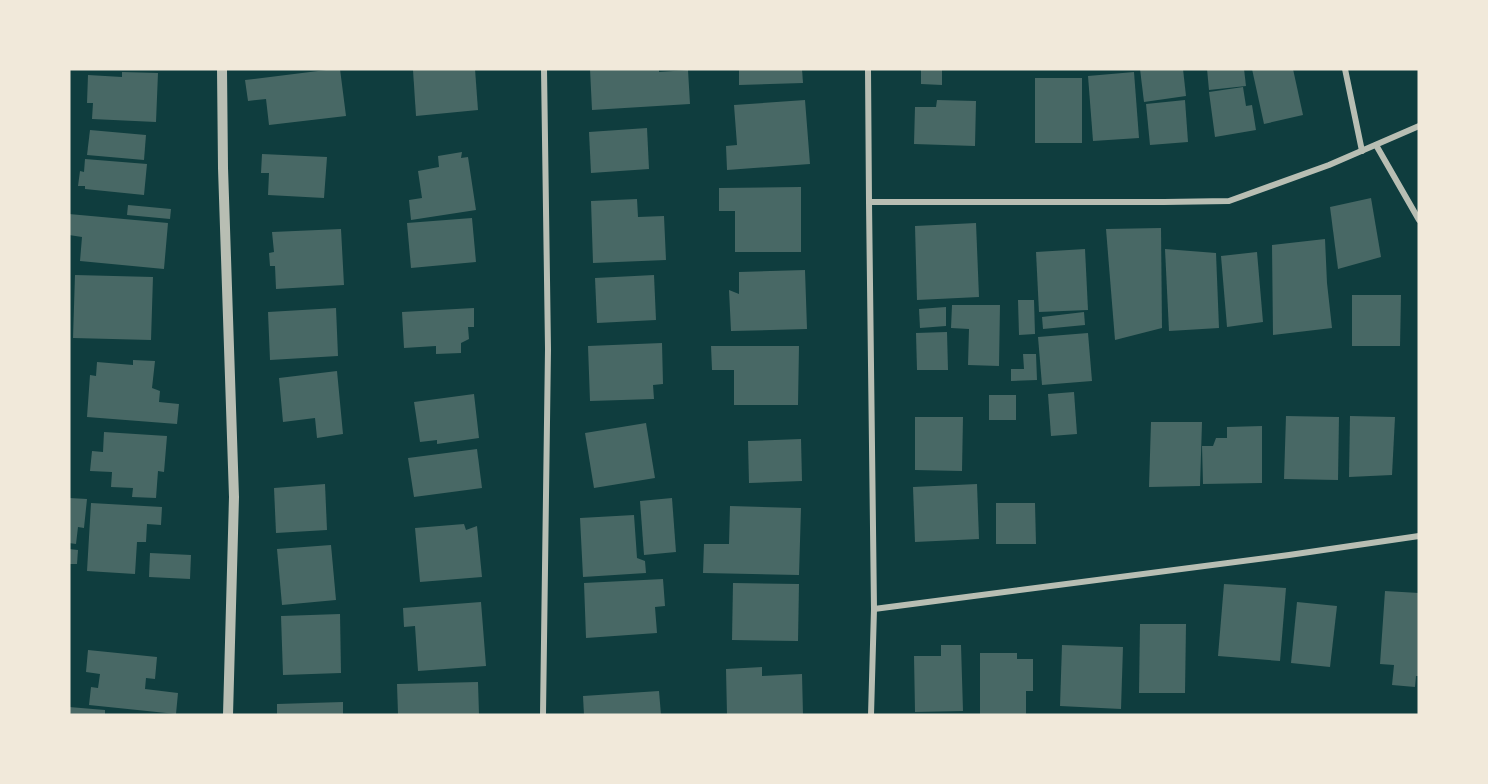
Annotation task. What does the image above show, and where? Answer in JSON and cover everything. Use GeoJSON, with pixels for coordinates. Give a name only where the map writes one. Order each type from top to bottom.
{"type":"FeatureCollection","features":[{"type":"Feature","properties":{"kind":"street"},"geometry":{"type":"LineString","coordinates":[[222,69],[222,168],[234,497],[228,715]]}},
{"type":"Feature","properties":{"kind":"street"},"geometry":{"type":"LineString","coordinates":[[543,715],[548,349],[544,69]]}},
{"type":"Feature","properties":{"kind":"street"},"geometry":{"type":"LineString","coordinates":[[868,69],[874,609],[871,715]]}},
{"type":"Feature","properties":{"kind":"street"},"geometry":{"type":"LineString","coordinates":[[1345,69],[1362,151]]}},
{"type":"Feature","properties":{"kind":"street"},"geometry":{"type":"LineString","coordinates":[[868,202],[1229,201],[1329,165],[1419,126]]}},
{"type":"Feature","properties":{"kind":"street"},"geometry":{"type":"LineString","coordinates":[[1376,145],[1419,220]]}},
{"type":"Feature","properties":{"kind":"street"},"geometry":{"type":"LineString","coordinates":[[874,609],[1419,536]]}},
{"type":"Feature","properties":{"kind":"building"},"geometry":{"type":"Polygon","coordinates":[[[340,69],[346,116],[269,125],[266,99],[248,101],[245,80],[340,69]]]}},
{"type":"Feature","properties":{"kind":"building"},"geometry":{"type":"Polygon","coordinates":[[[475,69],[478,110],[416,116],[413,70],[475,69]]]}},
{"type":"Feature","properties":{"kind":"building"},"geometry":{"type":"Polygon","coordinates":[[[590,69],[659,69],[659,72],[688,70],[690,104],[592,110],[590,69]]]}},
{"type":"Feature","properties":{"kind":"building"},"geometry":{"type":"Polygon","coordinates":[[[739,69],[802,69],[803,83],[739,85],[739,69]]]}},
{"type":"Feature","properties":{"kind":"building"},"geometry":{"type":"Polygon","coordinates":[[[921,69],[942,69],[942,85],[921,84],[921,69]]]}},
{"type":"Feature","properties":{"kind":"building"},"geometry":{"type":"Polygon","coordinates":[[[1140,69],[1183,69],[1186,96],[1144,102],[1140,69]]]}},
{"type":"Feature","properties":{"kind":"building"},"geometry":{"type":"Polygon","coordinates":[[[1207,69],[1244,69],[1246,86],[1209,90],[1207,69]]]}},
{"type":"Feature","properties":{"kind":"building"},"geometry":{"type":"Polygon","coordinates":[[[1252,69],[1293,69],[1303,115],[1264,124],[1252,69]]]}},
{"type":"Feature","properties":{"kind":"building"},"geometry":{"type":"Polygon","coordinates":[[[122,72],[158,73],[156,122],[92,119],[93,103],[87,103],[88,75],[122,77],[122,72]]]}},
{"type":"Feature","properties":{"kind":"building"},"geometry":{"type":"Polygon","coordinates":[[[1134,72],[1139,138],[1093,141],[1088,76],[1134,72]]]}},
{"type":"Feature","properties":{"kind":"building"},"geometry":{"type":"Polygon","coordinates":[[[1035,78],[1082,78],[1082,143],[1035,143],[1035,78]]]}},
{"type":"Feature","properties":{"kind":"building"},"geometry":{"type":"Polygon","coordinates":[[[1243,87],[1246,106],[1252,105],[1256,130],[1215,137],[1209,92],[1243,87]]]}},
{"type":"Feature","properties":{"kind":"building"},"geometry":{"type":"Polygon","coordinates":[[[805,100],[810,164],[727,170],[726,146],[737,145],[734,105],[805,100]]]}},
{"type":"Feature","properties":{"kind":"building"},"geometry":{"type":"Polygon","coordinates":[[[937,100],[976,101],[975,146],[914,144],[915,107],[936,107],[937,100]]]}},
{"type":"Feature","properties":{"kind":"building"},"geometry":{"type":"Polygon","coordinates":[[[1185,100],[1188,142],[1150,145],[1146,104],[1185,100]]]}},
{"type":"Feature","properties":{"kind":"building"},"geometry":{"type":"Polygon","coordinates":[[[647,128],[649,169],[591,173],[589,132],[647,128]]]}},
{"type":"Feature","properties":{"kind":"building"},"geometry":{"type":"Polygon","coordinates":[[[90,130],[146,135],[144,160],[87,155],[90,130]]]}},
{"type":"Feature","properties":{"kind":"building"},"geometry":{"type":"Polygon","coordinates":[[[462,152],[461,158],[468,157],[476,210],[411,220],[409,200],[422,198],[418,171],[439,167],[438,156],[462,152]]]}},
{"type":"Feature","properties":{"kind":"building"},"geometry":{"type":"Polygon","coordinates":[[[262,154],[327,157],[324,198],[268,195],[269,173],[261,173],[262,154]]]}},
{"type":"Feature","properties":{"kind":"building"},"geometry":{"type":"Polygon","coordinates":[[[85,159],[147,164],[144,195],[85,189],[85,186],[78,186],[80,171],[84,172],[85,159]]]}},
{"type":"Feature","properties":{"kind":"building"},"geometry":{"type":"Polygon","coordinates":[[[801,187],[801,252],[735,252],[735,211],[719,211],[719,188],[801,187]]]}},
{"type":"Feature","properties":{"kind":"building"},"geometry":{"type":"Polygon","coordinates":[[[1371,198],[1381,257],[1338,269],[1330,207],[1371,198]]]}},
{"type":"Feature","properties":{"kind":"building"},"geometry":{"type":"Polygon","coordinates":[[[637,199],[638,217],[664,216],[666,260],[593,263],[591,201],[637,199]]]}},
{"type":"Feature","properties":{"kind":"building"},"geometry":{"type":"Polygon","coordinates":[[[128,205],[171,209],[170,219],[127,215],[128,205]]]}},
{"type":"Feature","properties":{"kind":"building"},"geometry":{"type":"Polygon","coordinates":[[[69,214],[168,223],[164,269],[80,261],[82,237],[69,235],[69,214]]]}},
{"type":"Feature","properties":{"kind":"building"},"geometry":{"type":"Polygon","coordinates":[[[472,218],[476,262],[411,268],[407,223],[472,218]]]}},
{"type":"Feature","properties":{"kind":"building"},"geometry":{"type":"Polygon","coordinates":[[[976,223],[979,297],[917,300],[915,226],[976,223]]]}},
{"type":"Feature","properties":{"kind":"building"},"geometry":{"type":"Polygon","coordinates":[[[1161,228],[1162,328],[1115,340],[1106,229],[1161,228]]]}},
{"type":"Feature","properties":{"kind":"building"},"geometry":{"type":"Polygon","coordinates":[[[341,229],[344,285],[276,289],[275,266],[270,266],[269,253],[274,252],[272,232],[341,229]]]}},
{"type":"Feature","properties":{"kind":"building"},"geometry":{"type":"Polygon","coordinates":[[[1325,239],[1332,328],[1273,335],[1272,245],[1325,239]]]}},
{"type":"Feature","properties":{"kind":"building"},"geometry":{"type":"Polygon","coordinates":[[[1085,249],[1088,310],[1039,312],[1036,252],[1085,249]]]}},
{"type":"Feature","properties":{"kind":"building"},"geometry":{"type":"Polygon","coordinates":[[[1165,249],[1216,253],[1219,328],[1169,331],[1165,249]]]}},
{"type":"Feature","properties":{"kind":"building"},"geometry":{"type":"Polygon","coordinates":[[[1257,252],[1263,322],[1227,327],[1221,256],[1257,252]]]}},
{"type":"Feature","properties":{"kind":"building"},"geometry":{"type":"Polygon","coordinates":[[[805,270],[807,329],[731,331],[729,290],[739,294],[739,272],[805,270]]]}},
{"type":"Feature","properties":{"kind":"building"},"geometry":{"type":"Polygon","coordinates":[[[75,275],[153,277],[151,340],[73,338],[75,275]]]}},
{"type":"Feature","properties":{"kind":"building"},"geometry":{"type":"Polygon","coordinates":[[[654,275],[656,320],[597,323],[595,278],[654,275]]]}},
{"type":"Feature","properties":{"kind":"building"},"geometry":{"type":"Polygon","coordinates":[[[1352,295],[1401,295],[1400,346],[1352,346],[1352,295]]]}},
{"type":"Feature","properties":{"kind":"building"},"geometry":{"type":"Polygon","coordinates":[[[1018,300],[1034,300],[1035,334],[1019,335],[1018,300]]]}},
{"type":"Feature","properties":{"kind":"building"},"geometry":{"type":"Polygon","coordinates":[[[952,305],[1000,305],[999,366],[968,365],[969,329],[951,328],[952,305]]]}},
{"type":"Feature","properties":{"kind":"building"},"geometry":{"type":"Polygon","coordinates":[[[946,307],[946,326],[920,328],[919,309],[946,307]]]}},
{"type":"Feature","properties":{"kind":"building"},"geometry":{"type":"Polygon","coordinates":[[[336,308],[338,356],[270,360],[268,312],[336,308]]]}},
{"type":"Feature","properties":{"kind":"building"},"geometry":{"type":"Polygon","coordinates":[[[474,308],[474,327],[468,327],[469,339],[461,343],[461,353],[436,354],[436,346],[404,348],[402,312],[474,308]]]}},
{"type":"Feature","properties":{"kind":"building"},"geometry":{"type":"Polygon","coordinates":[[[1084,312],[1085,325],[1043,329],[1042,317],[1084,312]]]}},
{"type":"Feature","properties":{"kind":"building"},"geometry":{"type":"Polygon","coordinates":[[[947,332],[948,370],[917,370],[916,333],[947,332]]]}},
{"type":"Feature","properties":{"kind":"building"},"geometry":{"type":"Polygon","coordinates":[[[1088,333],[1092,381],[1042,385],[1038,337],[1088,333]]]}},
{"type":"Feature","properties":{"kind":"building"},"geometry":{"type":"Polygon","coordinates":[[[662,343],[663,384],[653,385],[654,399],[590,401],[588,346],[662,343]]]}},
{"type":"Feature","properties":{"kind":"building"},"geometry":{"type":"Polygon","coordinates":[[[711,346],[799,346],[798,405],[734,405],[734,370],[712,370],[711,346]]]}},
{"type":"Feature","properties":{"kind":"building"},"geometry":{"type":"Polygon","coordinates":[[[1023,354],[1036,354],[1037,380],[1011,381],[1011,369],[1024,369],[1023,354]]]}},
{"type":"Feature","properties":{"kind":"building"},"geometry":{"type":"Polygon","coordinates":[[[133,360],[155,361],[152,388],[160,391],[159,402],[179,404],[177,424],[87,417],[90,375],[96,376],[97,362],[133,365],[133,360]]]}},
{"type":"Feature","properties":{"kind":"building"},"geometry":{"type":"Polygon","coordinates":[[[337,371],[343,434],[317,438],[315,418],[283,422],[279,378],[337,371]]]}},
{"type":"Feature","properties":{"kind":"building"},"geometry":{"type":"Polygon","coordinates":[[[1074,392],[1077,434],[1051,436],[1048,394],[1074,392]]]}},
{"type":"Feature","properties":{"kind":"building"},"geometry":{"type":"Polygon","coordinates":[[[474,394],[479,438],[437,444],[437,440],[420,442],[414,402],[474,394]]]}},
{"type":"Feature","properties":{"kind":"building"},"geometry":{"type":"Polygon","coordinates":[[[989,395],[1016,395],[1016,420],[989,420],[989,395]]]}},
{"type":"Feature","properties":{"kind":"building"},"geometry":{"type":"Polygon","coordinates":[[[1286,416],[1339,417],[1338,480],[1284,479],[1286,416]]]}},
{"type":"Feature","properties":{"kind":"building"},"geometry":{"type":"Polygon","coordinates":[[[1350,416],[1395,417],[1392,475],[1349,477],[1350,416]]]}},
{"type":"Feature","properties":{"kind":"building"},"geometry":{"type":"Polygon","coordinates":[[[915,417],[963,417],[962,471],[915,470],[915,417]]]}},
{"type":"Feature","properties":{"kind":"building"},"geometry":{"type":"Polygon","coordinates":[[[1151,422],[1202,422],[1200,486],[1149,487],[1151,422]]]}},
{"type":"Feature","properties":{"kind":"building"},"geometry":{"type":"Polygon","coordinates":[[[646,423],[655,478],[594,488],[585,433],[646,423]]]}},
{"type":"Feature","properties":{"kind":"building"},"geometry":{"type":"Polygon","coordinates":[[[1262,426],[1262,483],[1203,484],[1202,446],[1213,446],[1216,438],[1227,438],[1227,427],[1262,426]]]}},
{"type":"Feature","properties":{"kind":"building"},"geometry":{"type":"Polygon","coordinates":[[[104,432],[167,436],[164,472],[158,471],[156,498],[132,497],[133,488],[111,487],[112,472],[90,471],[92,451],[103,452],[104,432]]]}},
{"type":"Feature","properties":{"kind":"building"},"geometry":{"type":"Polygon","coordinates":[[[801,439],[802,481],[749,483],[748,441],[801,439]]]}},
{"type":"Feature","properties":{"kind":"building"},"geometry":{"type":"Polygon","coordinates":[[[477,449],[482,488],[414,497],[408,458],[477,449]]]}},
{"type":"Feature","properties":{"kind":"building"},"geometry":{"type":"Polygon","coordinates":[[[325,484],[327,530],[276,533],[274,488],[325,484]]]}},
{"type":"Feature","properties":{"kind":"building"},"geometry":{"type":"Polygon","coordinates":[[[977,484],[979,539],[915,542],[913,487],[977,484]]]}},
{"type":"Feature","properties":{"kind":"building"},"geometry":{"type":"Polygon","coordinates":[[[69,498],[87,499],[84,528],[78,527],[76,544],[69,543],[69,498]]]}},
{"type":"Feature","properties":{"kind":"building"},"geometry":{"type":"Polygon","coordinates":[[[672,498],[676,552],[644,555],[640,501],[672,498]]]}},
{"type":"Feature","properties":{"kind":"building"},"geometry":{"type":"Polygon","coordinates":[[[91,503],[162,507],[161,525],[147,524],[146,542],[137,542],[135,574],[87,571],[91,503]]]}},
{"type":"Feature","properties":{"kind":"building"},"geometry":{"type":"Polygon","coordinates":[[[996,503],[1035,503],[1036,544],[996,544],[996,503]]]}},
{"type":"Feature","properties":{"kind":"building"},"geometry":{"type":"Polygon","coordinates":[[[730,506],[801,508],[799,575],[703,573],[704,544],[729,544],[730,506]]]}},
{"type":"Feature","properties":{"kind":"building"},"geometry":{"type":"Polygon","coordinates":[[[634,515],[637,558],[645,561],[646,573],[583,577],[580,518],[634,515]]]}},
{"type":"Feature","properties":{"kind":"building"},"geometry":{"type":"Polygon","coordinates":[[[464,524],[466,530],[477,526],[482,577],[420,582],[415,528],[464,524]]]}},
{"type":"Feature","properties":{"kind":"building"},"geometry":{"type":"Polygon","coordinates":[[[331,545],[336,600],[282,605],[277,549],[331,545]]]}},
{"type":"Feature","properties":{"kind":"building"},"geometry":{"type":"Polygon","coordinates":[[[69,549],[78,550],[77,564],[69,564],[69,549]]]}},
{"type":"Feature","properties":{"kind":"building"},"geometry":{"type":"Polygon","coordinates":[[[150,553],[191,555],[190,579],[149,577],[150,553]]]}},
{"type":"Feature","properties":{"kind":"building"},"geometry":{"type":"Polygon","coordinates":[[[663,579],[665,606],[655,607],[657,633],[586,638],[584,583],[663,579]]]}},
{"type":"Feature","properties":{"kind":"building"},"geometry":{"type":"Polygon","coordinates":[[[733,583],[799,584],[798,641],[732,640],[733,583]]]}},
{"type":"Feature","properties":{"kind":"building"},"geometry":{"type":"Polygon","coordinates":[[[1224,584],[1286,588],[1280,661],[1218,656],[1224,584]]]}},
{"type":"Feature","properties":{"kind":"building"},"geometry":{"type":"Polygon","coordinates":[[[1385,591],[1419,593],[1419,676],[1416,676],[1415,687],[1392,685],[1394,665],[1380,664],[1385,591]]]}},
{"type":"Feature","properties":{"kind":"building"},"geometry":{"type":"Polygon","coordinates":[[[481,602],[486,666],[418,671],[415,626],[404,627],[403,608],[481,602]]]}},
{"type":"Feature","properties":{"kind":"building"},"geometry":{"type":"Polygon","coordinates":[[[1297,602],[1337,606],[1330,667],[1291,663],[1297,602]]]}},
{"type":"Feature","properties":{"kind":"building"},"geometry":{"type":"Polygon","coordinates":[[[340,614],[341,673],[283,675],[281,616],[340,614]]]}},
{"type":"Feature","properties":{"kind":"building"},"geometry":{"type":"Polygon","coordinates":[[[1140,624],[1186,624],[1185,693],[1139,693],[1140,624]]]}},
{"type":"Feature","properties":{"kind":"building"},"geometry":{"type":"Polygon","coordinates":[[[941,645],[961,645],[963,711],[915,712],[914,656],[941,656],[941,645]]]}},
{"type":"Feature","properties":{"kind":"building"},"geometry":{"type":"Polygon","coordinates":[[[1062,645],[1123,647],[1121,709],[1060,706],[1062,645]]]}},
{"type":"Feature","properties":{"kind":"building"},"geometry":{"type":"Polygon","coordinates":[[[88,650],[157,657],[155,679],[146,678],[145,689],[178,693],[176,714],[89,705],[91,687],[98,688],[100,674],[86,672],[88,650]]]}},
{"type":"Feature","properties":{"kind":"building"},"geometry":{"type":"Polygon","coordinates":[[[980,653],[1017,653],[1017,659],[1033,659],[1033,691],[1026,691],[1026,715],[980,715],[980,653]]]}},
{"type":"Feature","properties":{"kind":"building"},"geometry":{"type":"Polygon","coordinates":[[[762,667],[762,676],[802,674],[803,715],[727,715],[726,669],[762,667]]]}},
{"type":"Feature","properties":{"kind":"building"},"geometry":{"type":"Polygon","coordinates":[[[478,682],[479,715],[398,714],[397,684],[478,682]]]}},
{"type":"Feature","properties":{"kind":"building"},"geometry":{"type":"Polygon","coordinates":[[[659,691],[661,715],[584,715],[583,696],[659,691]]]}},
{"type":"Feature","properties":{"kind":"building"},"geometry":{"type":"Polygon","coordinates":[[[343,702],[343,715],[277,715],[277,704],[343,702]]]}},
{"type":"Feature","properties":{"kind":"building"},"geometry":{"type":"Polygon","coordinates":[[[69,707],[105,710],[105,715],[69,715],[69,707]]]}}]}
